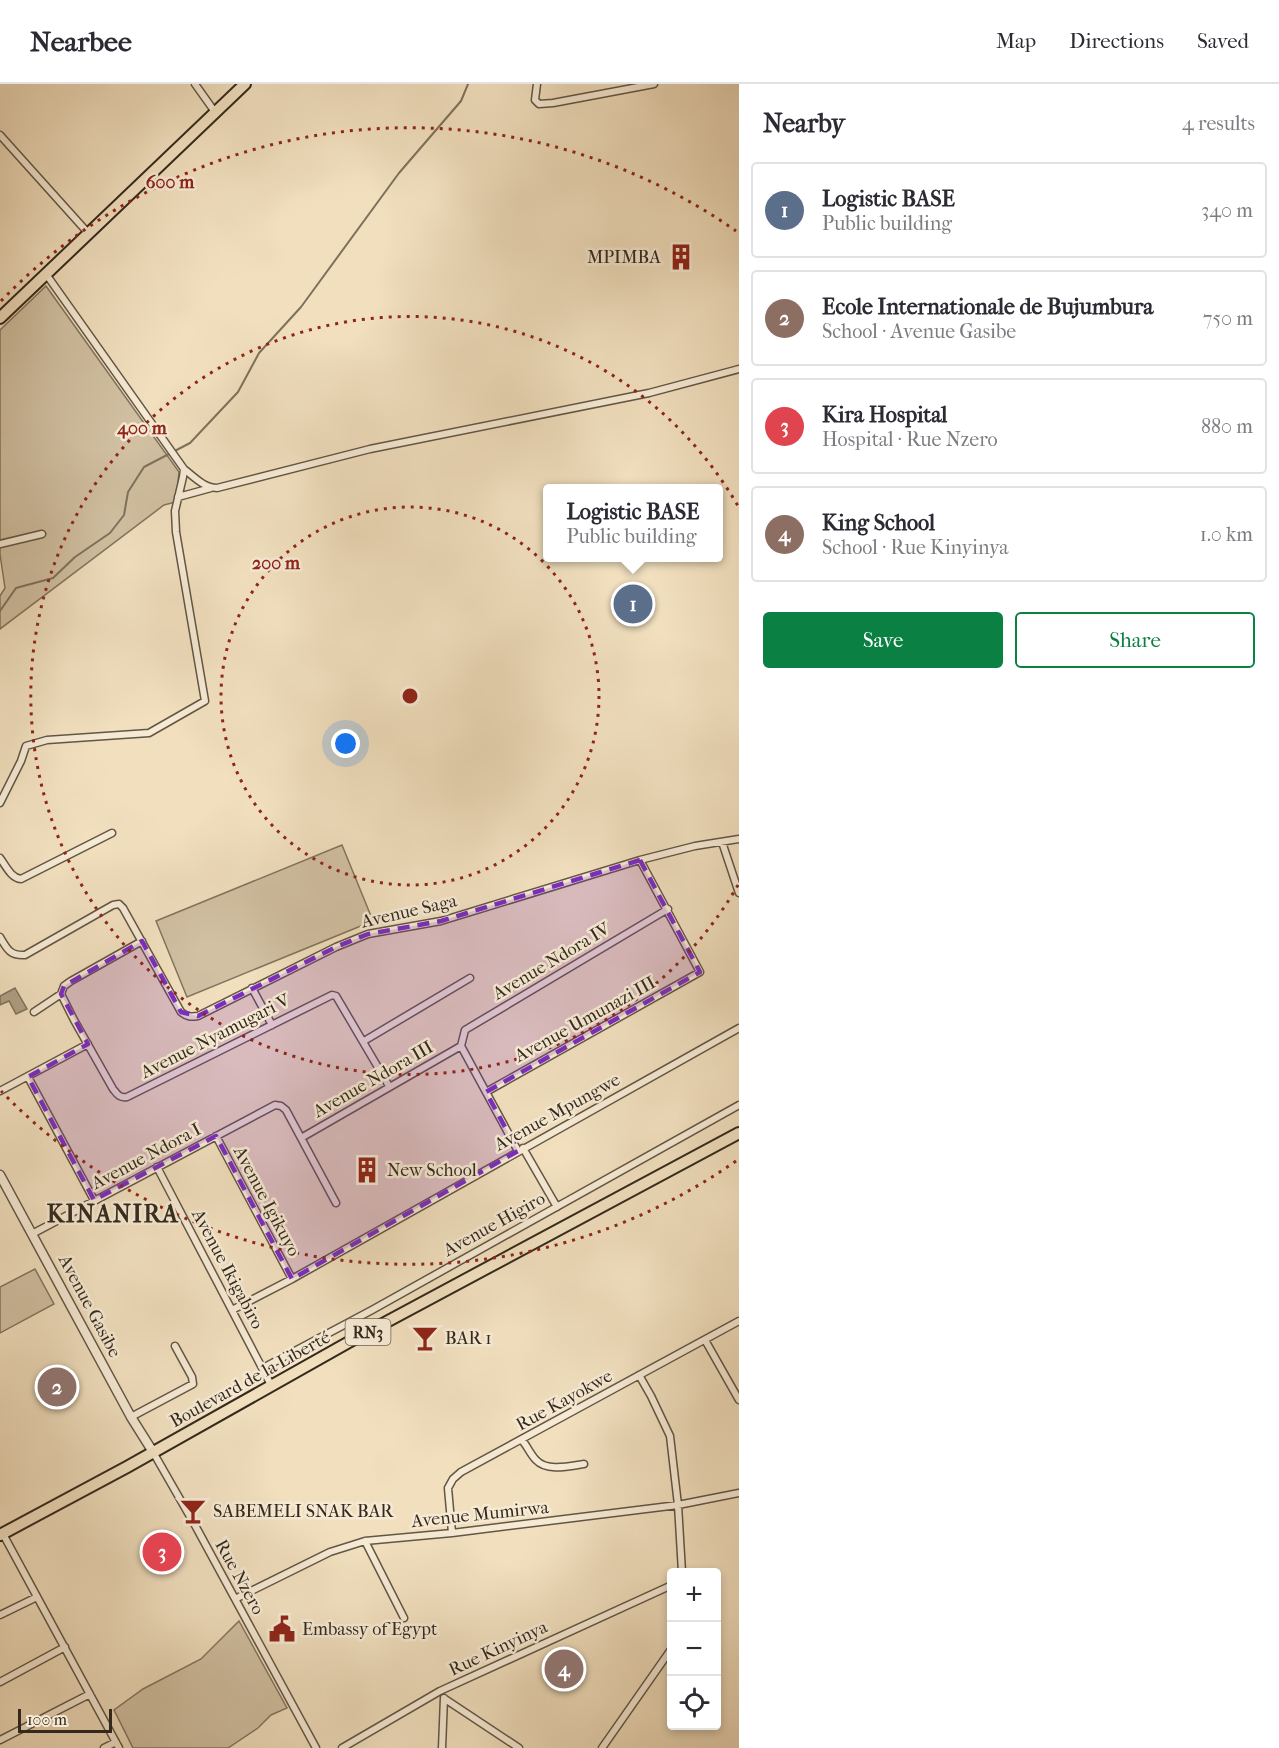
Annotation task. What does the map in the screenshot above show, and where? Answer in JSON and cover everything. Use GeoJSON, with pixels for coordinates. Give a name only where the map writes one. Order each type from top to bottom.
{"type":"FeatureCollection","features":[{"type":"Feature","properties":{"kind":"main road"},"geometry":{"type":"LineString","coordinates":[[0,318],[245,84]]}},
{"type":"Feature","properties":{"kind":"main road","name":"Boulevard de la Liberté"},"geometry":{"type":"LineString","coordinates":[[2,1534],[349,1342],[739,1133]]}},
{"type":"Feature","properties":{"kind":"street"},"geometry":{"type":"LineString","coordinates":[[195,84],[215,112]]}},
{"type":"Feature","properties":{"kind":"street"},"geometry":{"type":"LineString","coordinates":[[537,84],[534,100],[539,104],[654,84]]}},
{"type":"Feature","properties":{"kind":"street"},"geometry":{"type":"LineString","coordinates":[[0,135],[88,234]]}},
{"type":"Feature","properties":{"kind":"street"},"geometry":{"type":"LineString","coordinates":[[46,274],[184,469],[211,488]]}},
{"type":"Feature","properties":{"kind":"street"},"geometry":{"type":"LineString","coordinates":[[178,497],[211,488],[234,485],[370,449],[649,393],[739,369]]}},
{"type":"Feature","properties":{"kind":"street"},"geometry":{"type":"LineString","coordinates":[[0,803],[26,746],[47,740],[149,733],[205,701],[176,532],[175,511],[184,469]]}},
{"type":"Feature","properties":{"kind":"street"},"geometry":{"type":"LineString","coordinates":[[0,544],[42,534]]}},
{"type":"Feature","properties":{"kind":"street"},"geometry":{"type":"LineString","coordinates":[[0,858],[15,878],[21,879],[112,833]]}},
{"type":"Feature","properties":{"kind":"street","name":"Avenue Saga"},"geometry":{"type":"LineString","coordinates":[[140,939],[181,1012],[186,1016],[198,1016],[336,946],[368,934],[441,921],[640,860],[739,838]]}},
{"type":"Feature","properties":{"kind":"street"},"geometry":{"type":"LineString","coordinates":[[722,842],[739,893]]}},
{"type":"Feature","properties":{"kind":"street"},"geometry":{"type":"LineString","coordinates":[[640,860],[668,909]]}},
{"type":"Feature","properties":{"kind":"street"},"geometry":{"type":"LineString","coordinates":[[0,938],[10,951],[16,955],[25,955],[113,905],[119,904],[140,939],[71,981],[64,986],[61,994],[34,1012]]}},
{"type":"Feature","properties":{"kind":"street","name":"Avenue Umunazi III"},"geometry":{"type":"LineString","coordinates":[[486,1092],[700,972],[668,909]]}},
{"type":"Feature","properties":{"kind":"street","name":"Avenue Ndora IV"},"geometry":{"type":"LineString","coordinates":[[461,1046],[465,1030],[668,909]]}},
{"type":"Feature","properties":{"kind":"street"},"geometry":{"type":"LineString","coordinates":[[363,1041],[470,978]]}},
{"type":"Feature","properties":{"kind":"street"},"geometry":{"type":"LineString","coordinates":[[252,988],[272,1025]]}},
{"type":"Feature","properties":{"kind":"street","name":"Avenue Nyamugari V"},"geometry":{"type":"LineString","coordinates":[[61,994],[117,1095],[127,1098],[332,995],[336,996],[389,1086]]}},
{"type":"Feature","properties":{"kind":"street","name":"Avenue Mpungwe"},"geometry":{"type":"LineString","coordinates":[[232,1310],[292,1279],[739,1028]]}},
{"type":"Feature","properties":{"kind":"street"},"geometry":{"type":"LineString","coordinates":[[0,1091],[88,1044]]}},
{"type":"Feature","properties":{"kind":"street"},"geometry":{"type":"LineString","coordinates":[[461,1046],[520,1150],[557,1207]]}},
{"type":"Feature","properties":{"kind":"street","name":"Avenue Ndora III"},"geometry":{"type":"LineString","coordinates":[[301,1138],[461,1046]]}},
{"type":"Feature","properties":{"kind":"street"},"geometry":{"type":"LineString","coordinates":[[28,1077],[94,1200]]}},
{"type":"Feature","properties":{"kind":"street","name":"Avenue Higiro"},"geometry":{"type":"LineString","coordinates":[[264,1368],[739,1104]]}},
{"type":"Feature","properties":{"kind":"street","name":"Avenue Ndora I"},"geometry":{"type":"LineString","coordinates":[[32,1234],[275,1105],[286,1110],[301,1138]]}},
{"type":"Feature","properties":{"kind":"street","name":"Avenue Igikuyo"},"geometry":{"type":"LineString","coordinates":[[216,1137],[292,1279]]}},
{"type":"Feature","properties":{"kind":"street"},"geometry":{"type":"LineString","coordinates":[[301,1138],[336,1203]]}},
{"type":"Feature","properties":{"kind":"street","name":"Avenue Ikigabiro"},"geometry":{"type":"LineString","coordinates":[[157,1167],[271,1385]]}},
{"type":"Feature","properties":{"kind":"street","name":"Avenue Gasibe"},"geometry":{"type":"LineString","coordinates":[[0,1175],[131,1417],[153,1452]]}},
{"type":"Feature","properties":{"kind":"street","name":"Rue Kayokwe"},"geometry":{"type":"LineString","coordinates":[[452,1533],[448,1488],[461,1472],[739,1321]]}},
{"type":"Feature","properties":{"kind":"street"},"geometry":{"type":"LineString","coordinates":[[705,1340],[739,1400]]}},
{"type":"Feature","properties":{"kind":"street"},"geometry":{"type":"LineString","coordinates":[[131,1417],[193,1384],[192,1377],[175,1346]]}},
{"type":"Feature","properties":{"kind":"street"},"geometry":{"type":"LineString","coordinates":[[639,1376],[670,1436],[678,1505],[682,1568]]}},
{"type":"Feature","properties":{"kind":"street"},"geometry":{"type":"LineString","coordinates":[[522,1440],[542,1465],[560,1467],[584,1464]]}},
{"type":"Feature","properties":{"kind":"street","name":"Rue Nzero"},"geometry":{"type":"LineString","coordinates":[[153,1452],[316,1748]]}},
{"type":"Feature","properties":{"kind":"street","name":"Avenue Mumirwa"},"geometry":{"type":"LineString","coordinates":[[235,1599],[330,1552],[365,1541],[452,1533],[678,1505],[739,1493]]}},
{"type":"Feature","properties":{"kind":"street"},"geometry":{"type":"LineString","coordinates":[[2,1534],[118,1745],[104,1748]]}},
{"type":"Feature","properties":{"kind":"street"},"geometry":{"type":"LineString","coordinates":[[365,1541],[404,1618]]}},
{"type":"Feature","properties":{"kind":"street","name":"Rue Kinyinya"},"geometry":{"type":"LineString","coordinates":[[342,1748],[440,1691],[667,1587]]}},
{"type":"Feature","properties":{"kind":"street"},"geometry":{"type":"LineString","coordinates":[[0,1615],[37,1597]]}},
{"type":"Feature","properties":{"kind":"street"},"geometry":{"type":"LineString","coordinates":[[0,1682],[65,1647]]}},
{"type":"Feature","properties":{"kind":"street"},"geometry":{"type":"LineString","coordinates":[[602,1748],[667,1656]]}},
{"type":"Feature","properties":{"kind":"street"},"geometry":{"type":"LineString","coordinates":[[440,1691],[445,1699],[519,1748]]}},
{"type":"Feature","properties":{"kind":"street"},"geometry":{"type":"LineString","coordinates":[[0,1740],[90,1694]]}},
{"type":"Feature","properties":{"kind":"street"},"geometry":{"type":"LineString","coordinates":[[442,1748],[445,1699]]}},
{"type":"Feature","properties":{"kind":"highlighted area"},"geometry":{"type":"Polygon","coordinates":[[[640,860],[700,972],[486,1092],[518,1151],[292,1279],[216,1136],[94,1200],[28,1077],[88,1044],[61,994],[64,986],[142,941],[181,1012],[198,1016],[336,947],[368,934],[441,921],[640,860]]]}},
{"type":"Feature","properties":{"kind":"shaded area"},"geometry":{"type":"Polygon","coordinates":[[[46,286],[179,472],[176,502],[164,505],[0,629],[0,596],[5,588],[0,554],[0,330],[46,286]]]}},
{"type":"Feature","properties":{"kind":"shaded area"},"geometry":{"type":"Polygon","coordinates":[[[342,845],[373,921],[187,997],[156,921],[342,845]]]}},
{"type":"Feature","properties":{"kind":"shaded area"},"geometry":{"type":"Polygon","coordinates":[[[15,988],[27,1009],[16,1014],[9,1001],[0,1005],[0,996],[15,988]]]}},
{"type":"Feature","properties":{"kind":"shaded area"},"geometry":{"type":"Polygon","coordinates":[[[35,1269],[54,1304],[0,1333],[0,1287],[35,1269]]]}},
{"type":"Feature","properties":{"kind":"shaded area"},"geometry":{"type":"Polygon","coordinates":[[[239,1621],[287,1708],[271,1715],[258,1728],[228,1748],[133,1748],[114,1710],[143,1689],[201,1659],[239,1621]]]}},
{"type":"Feature","properties":{"kind":"waterway"},"geometry":{"type":"LineString","coordinates":[[0,611],[16,588],[53,578],[75,557],[110,533],[124,515],[128,492],[144,467],[190,443],[238,392],[259,353],[301,307],[399,173],[461,101],[468,84]]}},
{"type":"Feature","properties":{"kind":"place","name":"MPIMBA"},"geometry":{"type":"Point","coordinates":[681,257]}},
{"type":"Feature","properties":{"kind":"place","name":"Logistic BASE"},"geometry":{"type":"Point","coordinates":[633,604]}},
{"type":"Feature","properties":{"kind":"place","name":"New School"},"geometry":{"type":"Point","coordinates":[367,1170]}},
{"type":"Feature","properties":{"kind":"place","name":"BAR 1"},"geometry":{"type":"Point","coordinates":[425,1338]}},
{"type":"Feature","properties":{"kind":"place","name":"Ecole Internationale de Bujumbura"},"geometry":{"type":"Point","coordinates":[57,1387]}},
{"type":"Feature","properties":{"kind":"place","name":"SABEMELI SNAK BAR"},"geometry":{"type":"Point","coordinates":[193,1511]}},
{"type":"Feature","properties":{"kind":"place","name":"Kira Hospital"},"geometry":{"type":"Point","coordinates":[162,1552]}},
{"type":"Feature","properties":{"kind":"place","name":"Embassy of Egypt"},"geometry":{"type":"Point","coordinates":[282,1629]}},
{"type":"Feature","properties":{"kind":"place","name":"King School"},"geometry":{"type":"Point","coordinates":[564,1669]}},
{"type":"Feature","properties":{"kind":"district","name":"KINANIRA"},"geometry":{"type":"Point","coordinates":[113,1214]}}]}
